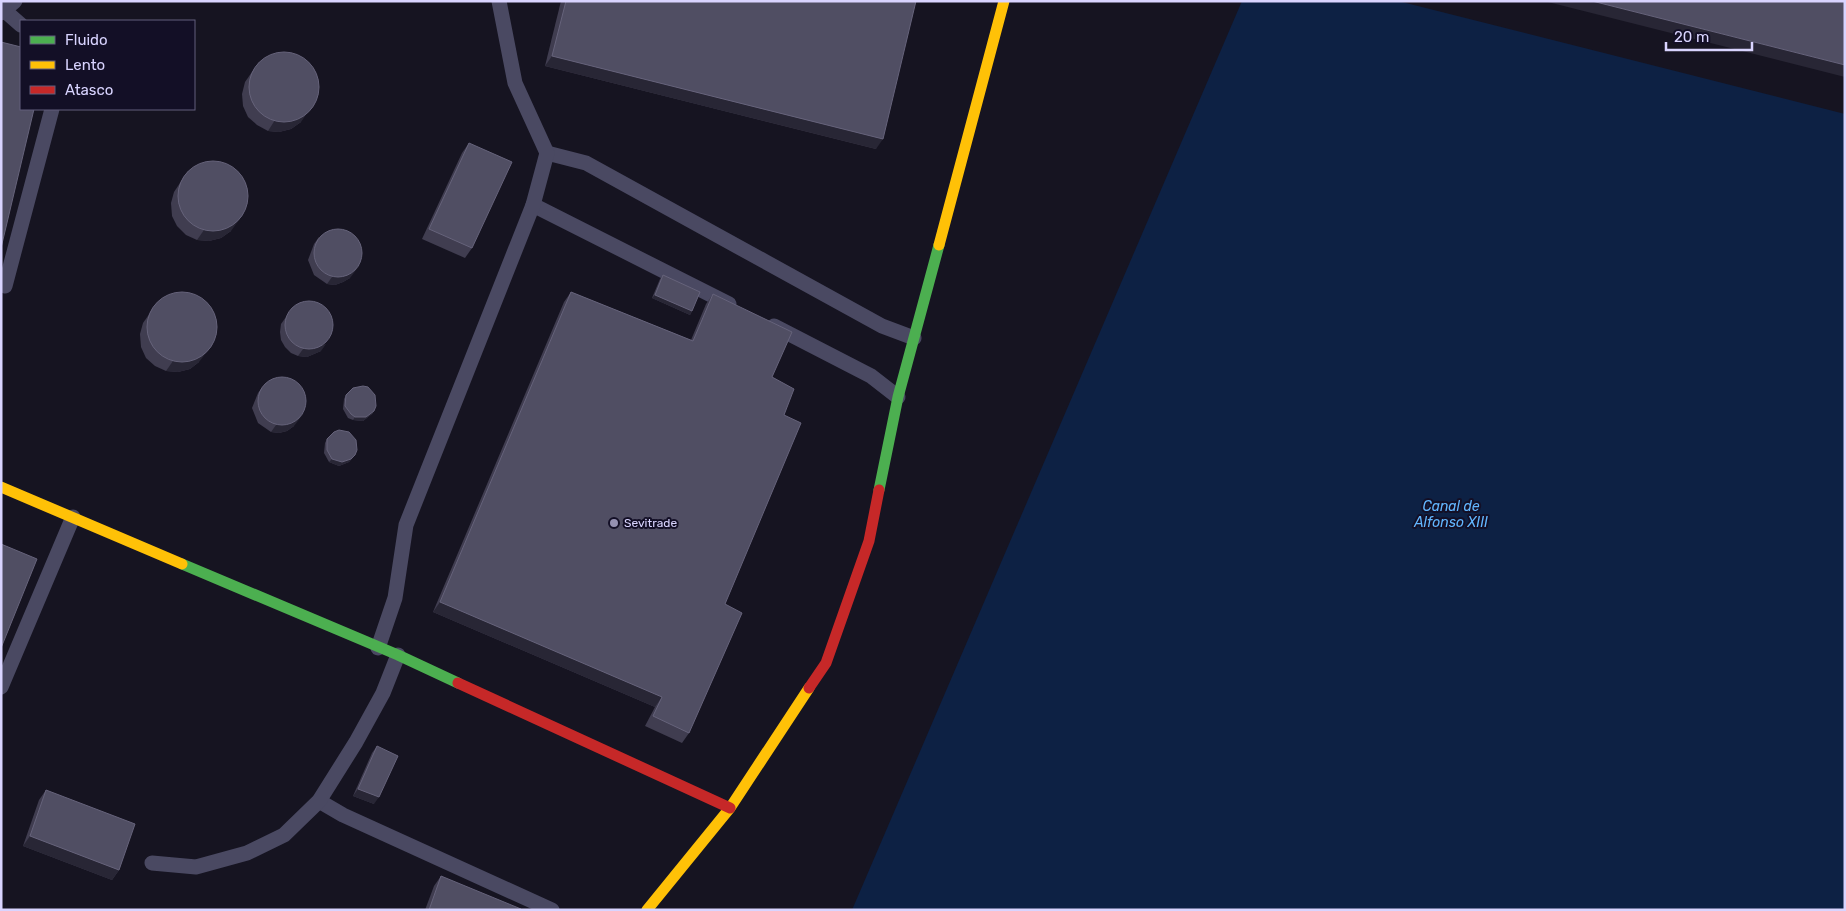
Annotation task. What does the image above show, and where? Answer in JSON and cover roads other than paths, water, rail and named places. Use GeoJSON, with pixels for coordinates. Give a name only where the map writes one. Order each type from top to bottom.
{"type":"FeatureCollection","features":[{"type":"Feature","properties":{"kind":"street"},"geometry":{"type":"LineString","coordinates":[[647,910],[730,808],[826,663],[869,541],[898,397],[1004,1]]}},
{"type":"Feature","properties":{"kind":"street"},"geometry":{"type":"LineString","coordinates":[[1,487],[398,655],[730,808]]}},
{"type":"Feature","properties":{"kind":"lane"},"geometry":{"type":"LineString","coordinates":[[378,648],[395,598],[406,525],[533,205],[547,153],[515,83],[498,1]]}},
{"type":"Feature","properties":{"kind":"lane"},"geometry":{"type":"LineString","coordinates":[[7,8],[20,23]]}},
{"type":"Feature","properties":{"kind":"lane"},"geometry":{"type":"LineString","coordinates":[[5,286],[52,110]]}},
{"type":"Feature","properties":{"kind":"lane"},"geometry":{"type":"LineString","coordinates":[[547,153],[586,163],[882,326],[914,338]]}},
{"type":"Feature","properties":{"kind":"lane"},"geometry":{"type":"LineString","coordinates":[[533,205],[738,308]]}},
{"type":"Feature","properties":{"kind":"lane"},"geometry":{"type":"LineString","coordinates":[[764,322],[871,376],[898,397]]}},
{"type":"Feature","properties":{"kind":"lane"},"geometry":{"type":"LineString","coordinates":[[1,687],[73,517]]}},
{"type":"Feature","properties":{"kind":"lane"},"geometry":{"type":"LineString","coordinates":[[152,863],[196,867],[247,853],[284,835],[319,801],[356,742],[382,693],[398,655]]}},
{"type":"Feature","properties":{"kind":"lane"},"geometry":{"type":"LineString","coordinates":[[319,801],[343,815],[552,910]]}},
{"type":"Feature","properties":{"kind":"water","name":"Canal de Alfonso XIII"},"geometry":{"type":"Polygon","coordinates":[[[1242,1],[1398,1],[1845,114],[1845,910],[852,910],[1242,1]]]}},
{"type":"Feature","properties":{"kind":"place","name":"Sevitrade"},"geometry":{"type":"Point","coordinates":[614,523]}}]}
